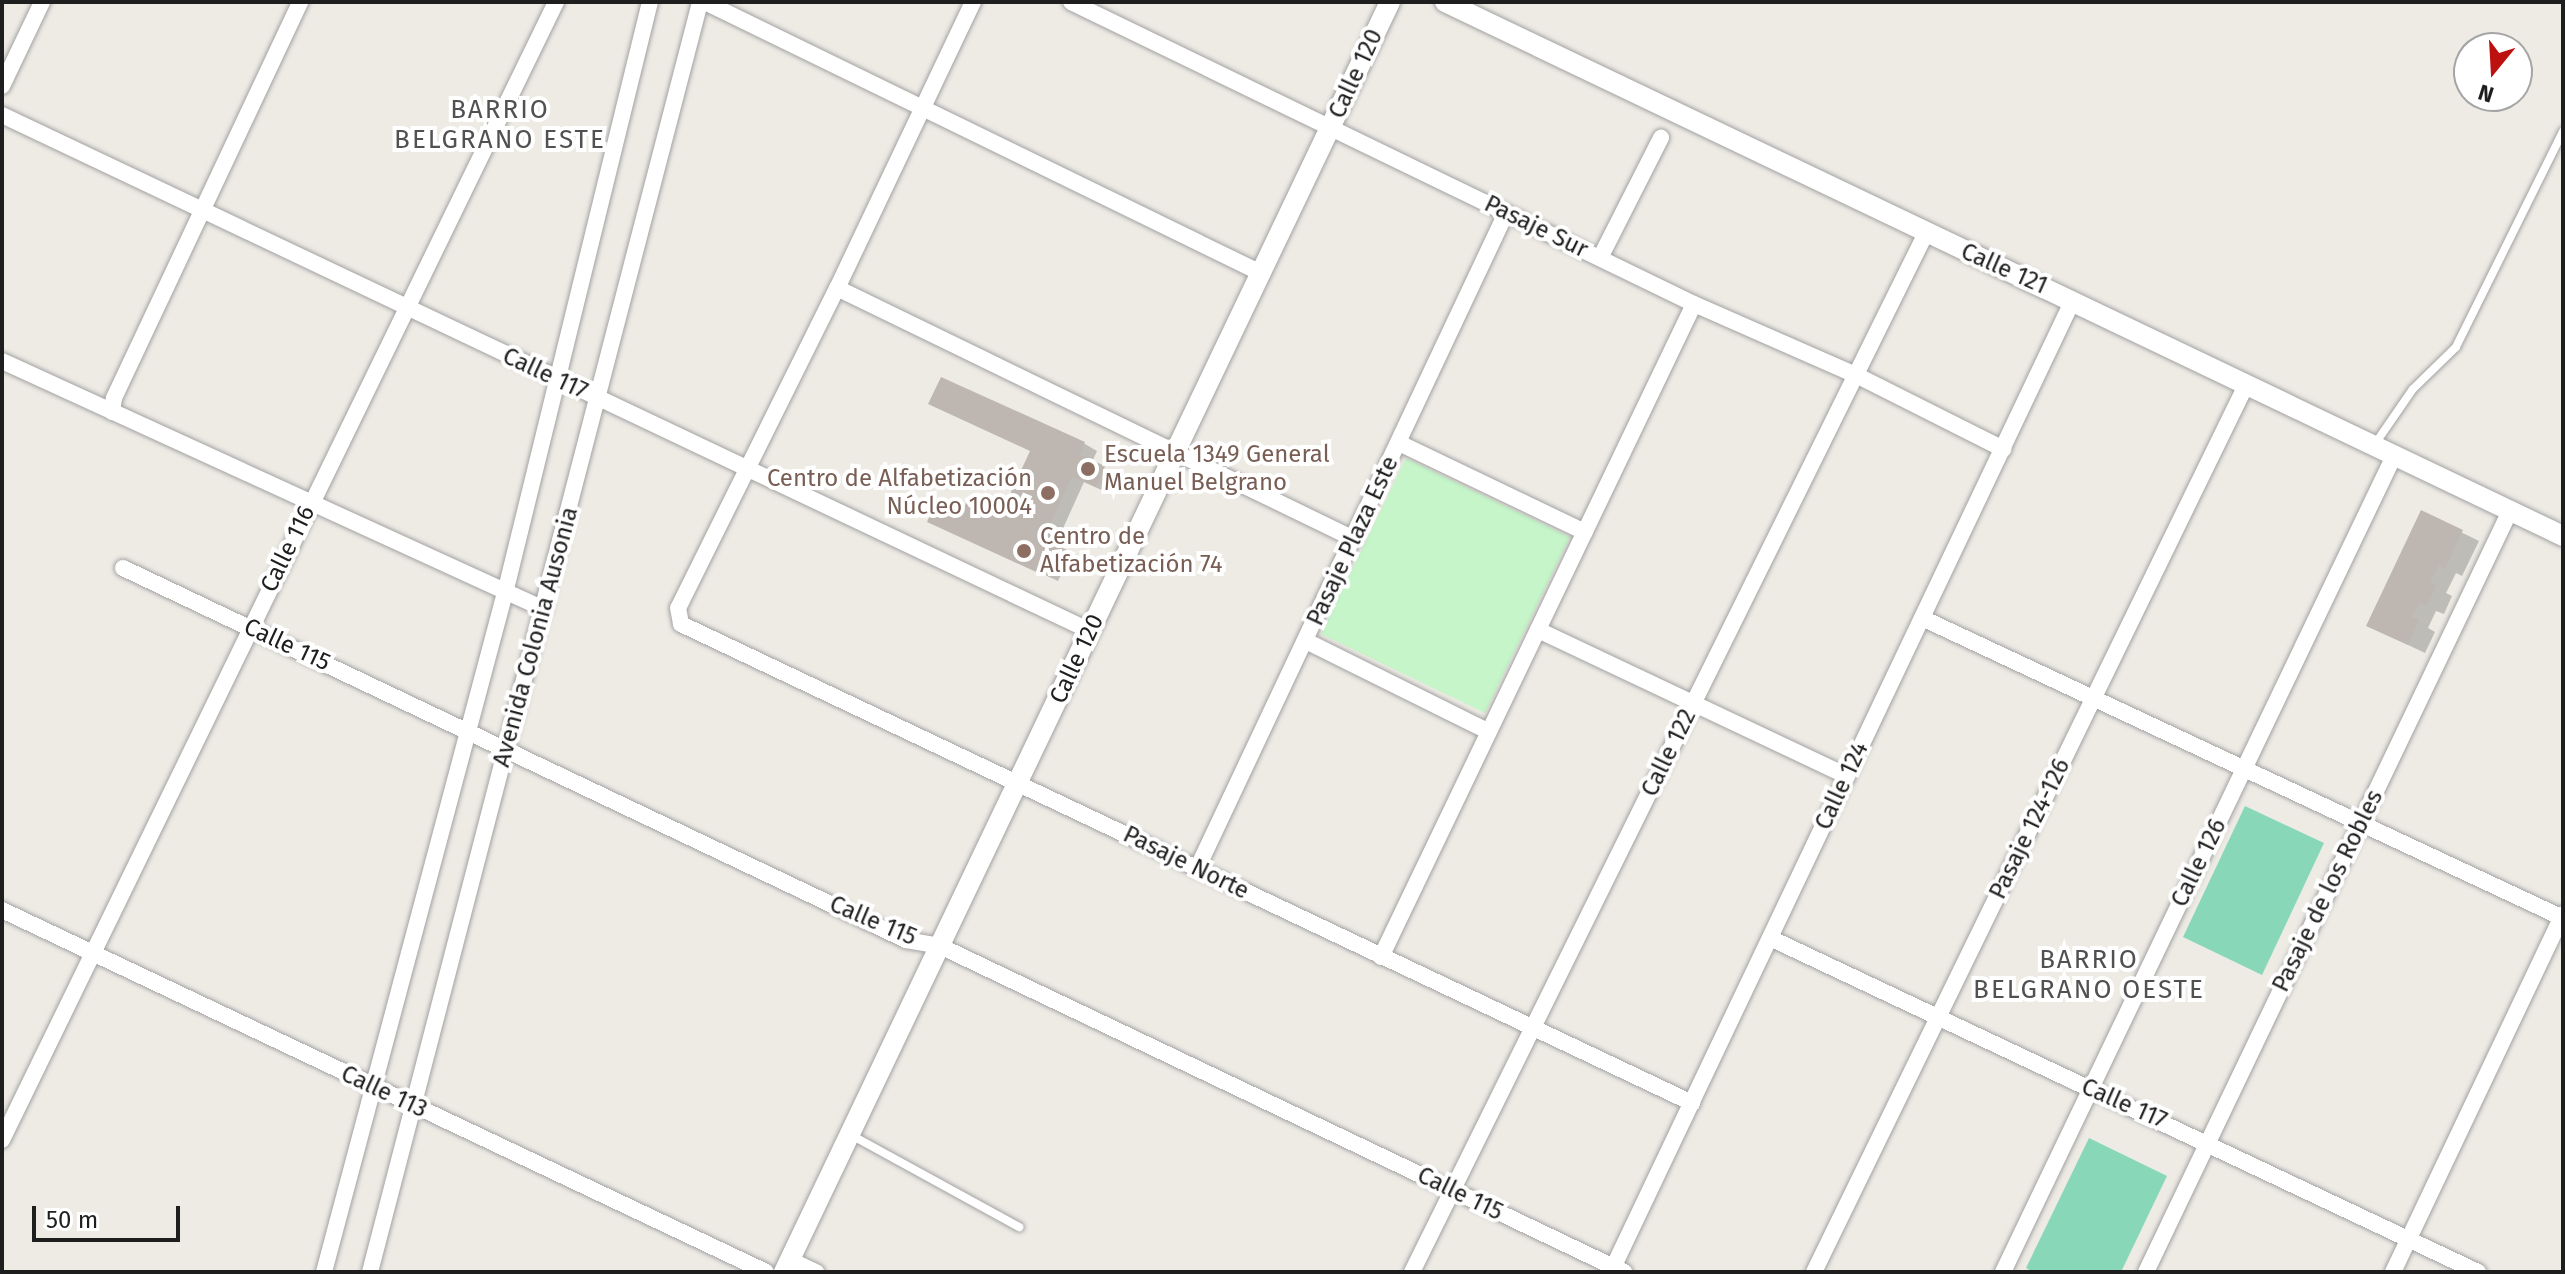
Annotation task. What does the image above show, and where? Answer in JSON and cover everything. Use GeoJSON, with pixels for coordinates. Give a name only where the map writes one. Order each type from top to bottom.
{"type":"FeatureCollection","features":[{"type":"Feature","properties":{"kind":"street"},"geometry":{"type":"LineString","coordinates":[[2,86],[42,2]]}},
{"type":"Feature","properties":{"kind":"street"},"geometry":{"type":"LineString","coordinates":[[112,412],[114,398],[300,2]]}},
{"type":"Feature","properties":{"kind":"street","name":"Calle 116"},"geometry":{"type":"LineString","coordinates":[[2,1140],[556,2]]}},
{"type":"Feature","properties":{"kind":"street","name":"Avenida Colonia Ausonia"},"geometry":{"type":"LineString","coordinates":[[324,1272],[506,589],[650,2]]}},
{"type":"Feature","properties":{"kind":"street"},"geometry":{"type":"LineString","coordinates":[[702,2],[1261,273]]}},
{"type":"Feature","properties":{"kind":"street","name":"Avenida Colonia Ausonia"},"geometry":{"type":"LineString","coordinates":[[370,1272],[702,2]]}},
{"type":"Feature","properties":{"kind":"street"},"geometry":{"type":"LineString","coordinates":[[748,472],[973,2]]}},
{"type":"Feature","properties":{"kind":"street","name":"Pasaje Sur"},"geometry":{"type":"LineString","coordinates":[[1071,2],[1694,304],[1856,375],[2003,449]]}},
{"type":"Feature","properties":{"kind":"street","name":"Calle 120"},"geometry":{"type":"LineString","coordinates":[[787,1266],[1390,2]]}},
{"type":"Feature","properties":{"kind":"street","name":"Calle 121"},"geometry":{"type":"LineString","coordinates":[[1445,2],[2563,536]]}},
{"type":"Feature","properties":{"kind":"street","name":"Calle 117"},"geometry":{"type":"LineString","coordinates":[[2,115],[748,472],[1090,631]]}},
{"type":"Feature","properties":{"kind":"street"},"geometry":{"type":"LineString","coordinates":[[1600,258],[1661,138]]}},
{"type":"Feature","properties":{"kind":"street","name":"Pasaje Plaza Este"},"geometry":{"type":"LineString","coordinates":[[1197,869],[1506,213]]}},
{"type":"Feature","properties":{"kind":"street","name":"Calle 122"},"geometry":{"type":"LineString","coordinates":[[1412,1272],[1926,233]]}},
{"type":"Feature","properties":{"kind":"street"},"geometry":{"type":"LineString","coordinates":[[837,288],[1354,539]]}},
{"type":"Feature","properties":{"kind":"street","name":"Calle 124"},"geometry":{"type":"LineString","coordinates":[[1616,1270],[1692,1103],[2073,300]]}},
{"type":"Feature","properties":{"kind":"street"},"geometry":{"type":"LineString","coordinates":[[1381,957],[1694,304]]}},
{"type":"Feature","properties":{"kind":"street"},"geometry":{"type":"LineString","coordinates":[[2,361],[544,609]]}},
{"type":"Feature","properties":{"kind":"street","name":"Pasaje 124-126"},"geometry":{"type":"LineString","coordinates":[[1814,1272],[2246,385]]}},
{"type":"Feature","properties":{"kind":"street"},"geometry":{"type":"LineString","coordinates":[[1399,443],[1585,532]]}},
{"type":"Feature","properties":{"kind":"street","name":"Calle 126"},"geometry":{"type":"LineString","coordinates":[[2003,1272],[2395,454]]}},
{"type":"Feature","properties":{"kind":"street","name":"Pasaje Norte"},"geometry":{"type":"LineString","coordinates":[[748,472],[678,608],[681,624],[1018,782],[1532,1030],[1692,1103]]}},
{"type":"Feature","properties":{"kind":"street","name":"Pasaje de los Robles"},"geometry":{"type":"LineString","coordinates":[[2146,1272],[2510,511]]}},
{"type":"Feature","properties":{"kind":"street","name":"Calle 115"},"geometry":{"type":"LineString","coordinates":[[123,568],[906,940],[940,946],[1616,1270]]}},
{"type":"Feature","properties":{"kind":"street"},"geometry":{"type":"LineString","coordinates":[[1922,618],[2562,916],[2393,1272]]}},
{"type":"Feature","properties":{"kind":"street"},"geometry":{"type":"LineString","coordinates":[[1538,630],[1847,776]]}},
{"type":"Feature","properties":{"kind":"street"},"geometry":{"type":"LineString","coordinates":[[1306,641],[1489,732]]}},
{"type":"Feature","properties":{"kind":"street","name":"Calle 113"},"geometry":{"type":"LineString","coordinates":[[2,910],[766,1272]]}},
{"type":"Feature","properties":{"kind":"street","name":"Calle 117"},"geometry":{"type":"LineString","coordinates":[[1770,938],[2478,1272]]}},
{"type":"Feature","properties":{"kind":"street"},"geometry":{"type":"LineString","coordinates":[[787,1266],[816,1272]]}},
{"type":"Feature","properties":{"kind":"lane"},"geometry":{"type":"LineString","coordinates":[[2375,445],[2413,389],[2456,347],[2563,131]]}},
{"type":"Feature","properties":{"kind":"lane"},"geometry":{"type":"LineString","coordinates":[[850,1135],[1019,1227]]}},
{"type":"Feature","properties":{"kind":"green space"},"geometry":{"type":"Polygon","coordinates":[[[1406,458],[1570,537],[1485,713],[1321,634],[1406,458]]]}},
{"type":"Feature","properties":{"kind":"green space"},"geometry":{"type":"Polygon","coordinates":[[[2245,806],[2324,843],[2262,975],[2183,937],[2245,806]]]}},
{"type":"Feature","properties":{"kind":"green space"},"geometry":{"type":"Polygon","coordinates":[[[2089,1138],[2167,1176],[2121,1272],[2033,1272],[2026,1268],[2089,1138]]]}},
{"type":"Feature","properties":{"kind":"building"},"geometry":{"type":"Polygon","coordinates":[[[941,377],[1085,442],[1080,455],[1105,466],[1096,487],[1072,477],[1043,539],[1069,551],[1064,562],[1054,557],[1045,576],[927,522],[937,500],[962,512],[966,503],[999,518],[1030,451],[928,404],[941,377]]]}},
{"type":"Feature","properties":{"kind":"building"},"geometry":{"type":"Polygon","coordinates":[[[2421,510],[2463,530],[2445,569],[2439,565],[2430,582],[2436,585],[2427,606],[2419,603],[2412,617],[2419,620],[2408,645],[2366,626],[2421,510]]]}},
{"type":"Feature","properties":{"kind":"place","name":"Escuela 1349 General Manuel Belgrano"},"geometry":{"type":"Point","coordinates":[1088,469]}},
{"type":"Feature","properties":{"kind":"place","name":"Centro de Alfabetización Núcleo 10004"},"geometry":{"type":"Point","coordinates":[1048,493]}},
{"type":"Feature","properties":{"kind":"place","name":"Centro de Alfabetización 74"},"geometry":{"type":"Point","coordinates":[1024,551]}},
{"type":"Feature","properties":{"kind":"district","name":"BARRIO BELGRANO ESTE"},"geometry":{"type":"Point","coordinates":[500,125]}},
{"type":"Feature","properties":{"kind":"district","name":"BARRIO BELGRANO OESTE"},"geometry":{"type":"Point","coordinates":[2089,975]}}]}
